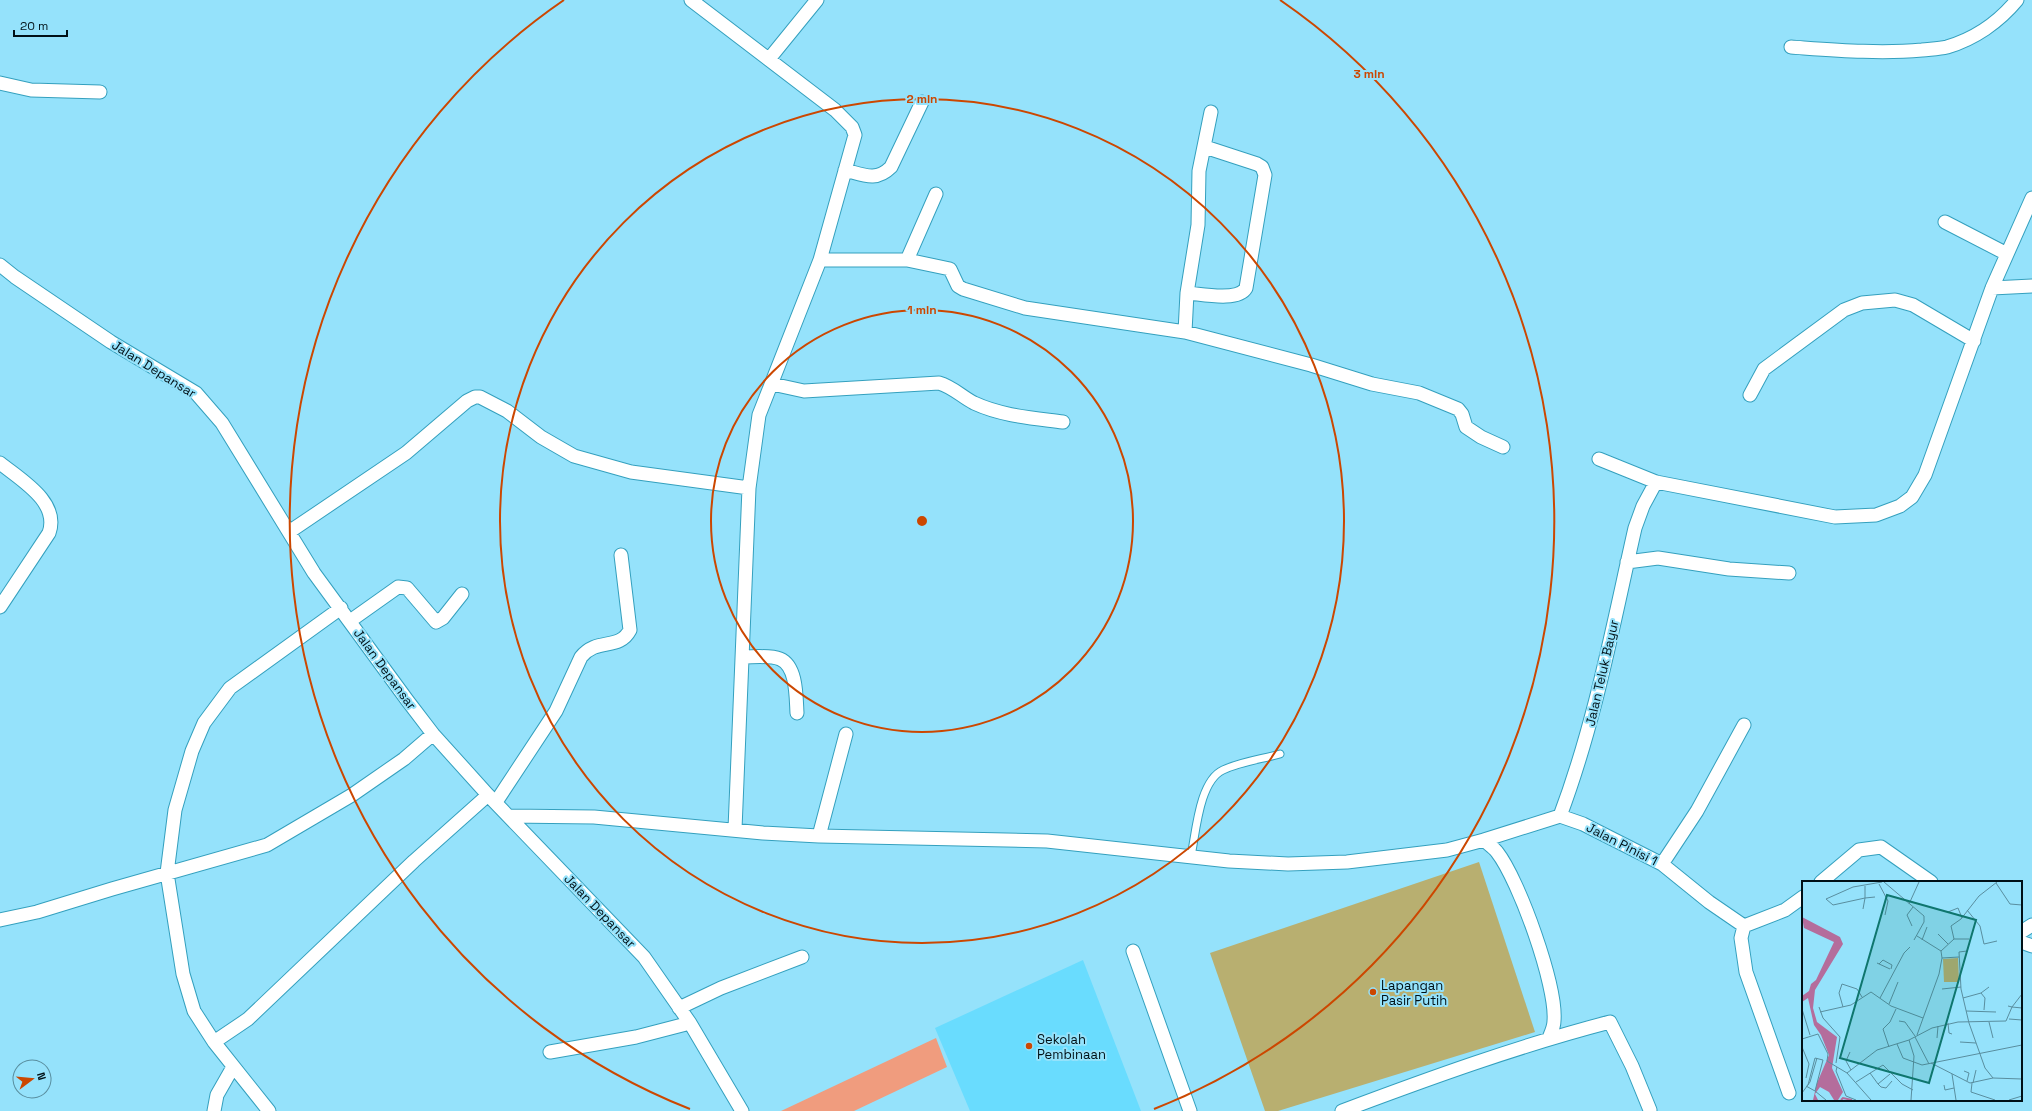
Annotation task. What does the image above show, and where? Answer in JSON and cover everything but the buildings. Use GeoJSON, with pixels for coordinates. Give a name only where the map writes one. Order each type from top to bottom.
{"type":"FeatureCollection","features":[{"type":"Feature","properties":{"kind":"street"},"geometry":{"type":"LineString","coordinates":[[691,0],[835,110],[852,127],[855,135],[820,260],[759,415],[749,488],[743,657],[734,829]]}},
{"type":"Feature","properties":{"kind":"street"},"geometry":{"type":"LineString","coordinates":[[769,59],[818,0]]}},
{"type":"Feature","properties":{"kind":"street"},"geometry":{"type":"LineString","coordinates":[[1791,48],[1853,51],[1908,51],[1945,48],[1968,40],[1985,29],[2017,0]]}},
{"type":"Feature","properties":{"kind":"street"},"geometry":{"type":"LineString","coordinates":[[0,83],[31,90],[100,92]]}},
{"type":"Feature","properties":{"kind":"street"},"geometry":{"type":"LineString","coordinates":[[845,170],[875,177],[884,174],[891,167],[922,102]]}},
{"type":"Feature","properties":{"kind":"street"},"geometry":{"type":"LineString","coordinates":[[1184,332],[1187,294],[1198,225],[1199,171],[1211,112]]}},
{"type":"Feature","properties":{"kind":"street"},"geometry":{"type":"LineString","coordinates":[[1187,294],[1234,296],[1244,292],[1246,288],[1265,174],[1262,167],[1257,164],[1204,147]]}},
{"type":"Feature","properties":{"kind":"street"},"geometry":{"type":"LineString","coordinates":[[907,260],[936,194]]}},
{"type":"Feature","properties":{"kind":"street"},"geometry":{"type":"LineString","coordinates":[[1599,459],[1656,482],[1835,517],[1876,515],[1888,512],[1900,506],[1912,497],[1925,475],[1992,288],[2032,198]]}},
{"type":"Feature","properties":{"kind":"street"},"geometry":{"type":"LineString","coordinates":[[1945,222],[2007,254]]}},
{"type":"Feature","properties":{"kind":"street"},"geometry":{"type":"LineString","coordinates":[[820,260],[907,260],[950,269],[958,286],[973,293],[1025,308],[1184,332],[1310,365],[1372,384],[1419,393],[1456,407],[1462,414],[1466,427],[1481,437],[1503,447]]}},
{"type":"Feature","properties":{"kind":"street","name":"Jalan Depansar"},"geometry":{"type":"LineString","coordinates":[[0,265],[15,277],[111,342],[196,393],[222,423],[314,573],[434,734],[492,799],[644,957],[690,1023],[742,1111]]}},
{"type":"Feature","properties":{"kind":"street"},"geometry":{"type":"LineString","coordinates":[[1992,288],[2032,286]]}},
{"type":"Feature","properties":{"kind":"street"},"geometry":{"type":"LineString","coordinates":[[1750,395],[1764,369],[1844,310],[1862,303],[1895,300],[1913,305],[1974,341]]}},
{"type":"Feature","properties":{"kind":"street"},"geometry":{"type":"LineString","coordinates":[[772,384],[804,391],[867,388],[930,382],[939,383],[950,386],[974,403],[1002,413],[1063,422]]}},
{"type":"Feature","properties":{"kind":"street"},"geometry":{"type":"LineString","coordinates":[[289,532],[406,453],[467,401],[475,397],[480,397],[507,411],[541,437],[574,456],[631,472],[749,488]]}},
{"type":"Feature","properties":{"kind":"street"},"geometry":{"type":"LineString","coordinates":[[0,463],[35,492],[44,502],[50,512],[53,523],[49,533],[0,607]]}},
{"type":"Feature","properties":{"kind":"street","name":"Jalan Teluk Bayur"},"geometry":{"type":"LineString","coordinates":[[1560,816],[1576,773],[1591,719],[1635,528],[1643,506],[1656,482]]}},
{"type":"Feature","properties":{"kind":"street"},"geometry":{"type":"LineString","coordinates":[[214,1042],[248,1019],[414,861],[492,799],[556,711],[581,657],[593,646],[618,642],[626,638],[630,630],[621,555]]}},
{"type":"Feature","properties":{"kind":"street"},"geometry":{"type":"LineString","coordinates":[[1627,562],[1658,558],[1729,569],[1789,573]]}},
{"type":"Feature","properties":{"kind":"street"},"geometry":{"type":"LineString","coordinates":[[350,621],[398,587],[407,588],[436,622],[442,618],[462,594]]}},
{"type":"Feature","properties":{"kind":"street"},"geometry":{"type":"LineString","coordinates":[[269,1111],[214,1042],[194,1011],[183,974],[167,873],[175,810],[192,750],[204,723],[230,688],[341,608]]}},
{"type":"Feature","properties":{"kind":"street"},"geometry":{"type":"LineString","coordinates":[[743,657],[779,658],[785,661],[790,668],[794,680],[797,713]]}},
{"type":"Feature","properties":{"kind":"street"},"geometry":{"type":"LineString","coordinates":[[1662,864],[1697,811],[1744,725]]}},
{"type":"Feature","properties":{"kind":"street"},"geometry":{"type":"LineString","coordinates":[[0,920],[37,912],[167,873],[267,846],[352,795],[404,759],[434,734]]}},
{"type":"Feature","properties":{"kind":"street"},"geometry":{"type":"LineString","coordinates":[[819,836],[846,734]]}},
{"type":"Feature","properties":{"kind":"street"},"geometry":{"type":"LineString","coordinates":[[509,816],[594,817],[734,829],[763,833],[819,836],[1047,841],[1229,861],[1318,864],[1447,850],[1560,816]]}},
{"type":"Feature","properties":{"kind":"street","name":"Jalan Pinisi 1"},"geometry":{"type":"LineString","coordinates":[[1560,816],[1583,824],[1662,864],[1709,902],[1744,926]]}},
{"type":"Feature","properties":{"kind":"street"},"geometry":{"type":"LineString","coordinates":[[1484,840],[1497,852],[1508,869],[1528,916],[1544,962],[1554,1005],[1554,1022],[1549,1038]]}},
{"type":"Feature","properties":{"kind":"street"},"geometry":{"type":"LineString","coordinates":[[1822,881],[1859,850],[1881,848],[1930,881]]}},
{"type":"Feature","properties":{"kind":"street"},"geometry":{"type":"LineString","coordinates":[[1789,1093],[1746,972],[1741,938],[1744,926],[1785,910],[1802,898]]}},
{"type":"Feature","properties":{"kind":"street"},"geometry":{"type":"LineString","coordinates":[[2022,931],[2032,925]]}},
{"type":"Feature","properties":{"kind":"street"},"geometry":{"type":"LineString","coordinates":[[2022,942],[2032,946]]}},
{"type":"Feature","properties":{"kind":"street"},"geometry":{"type":"LineString","coordinates":[[1133,952],[1190,1111]]}},
{"type":"Feature","properties":{"kind":"street"},"geometry":{"type":"LineString","coordinates":[[679,1008],[721,988],[802,957]]}},
{"type":"Feature","properties":{"kind":"street"},"geometry":{"type":"LineString","coordinates":[[1342,1111],[1443,1074],[1549,1038],[1610,1022],[1632,1066],[1650,1110]]}},
{"type":"Feature","properties":{"kind":"street"},"geometry":{"type":"LineString","coordinates":[[550,1052],[636,1036],[690,1023]]}},
{"type":"Feature","properties":{"kind":"street"},"geometry":{"type":"LineString","coordinates":[[214,1111],[217,1095],[234,1067]]}},
{"type":"Feature","properties":{"kind":"lane"},"geometry":{"type":"LineString","coordinates":[[1191,856],[1202,801],[1207,786],[1214,776],[1223,770],[1280,754]]}},
{"type":"Feature","properties":{"kind":"shaded area","name":"Lapangan Pasir Putih"},"geometry":{"type":"Polygon","coordinates":[[[1479,862],[1535,1032],[1278,1111],[1265,1111],[1210,953],[1479,862]]]}},
{"type":"Feature","properties":{"kind":"shaded area","name":"Sekolah Pembinaan"},"geometry":{"type":"Polygon","coordinates":[[[1083,960],[1141,1111],[970,1111],[935,1028],[1083,960]]]}},
{"type":"Feature","properties":{"kind":"place","name":"Lapangan Pasir Putih"},"geometry":{"type":"Point","coordinates":[1373,992]}},
{"type":"Feature","properties":{"kind":"place","name":"Sekolah Pembinaan"},"geometry":{"type":"Point","coordinates":[1029,1046]}}]}
